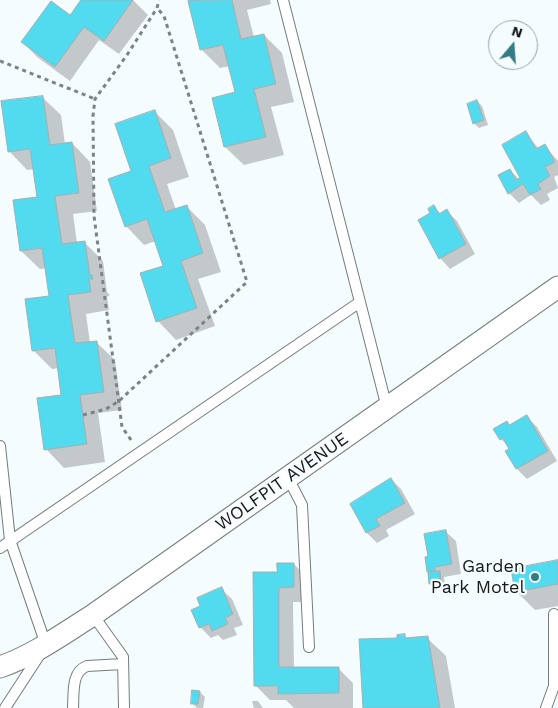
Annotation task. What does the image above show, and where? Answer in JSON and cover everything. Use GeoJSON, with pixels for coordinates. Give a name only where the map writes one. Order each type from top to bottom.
{"type":"FeatureCollection","features":[{"type":"Feature","properties":{"kind":"street","name":"WOLFPIT AVENUE"},"geometry":{"type":"LineString","coordinates":[[0,667],[17,661],[46,645],[93,615],[558,287]]}},
{"type":"Feature","properties":{"kind":"lane"},"geometry":{"type":"LineString","coordinates":[[283,0],[387,408]]}},
{"type":"Feature","properties":{"kind":"lane"},"geometry":{"type":"LineString","coordinates":[[0,548],[360,302]]}},
{"type":"Feature","properties":{"kind":"lane"},"geometry":{"type":"LineString","coordinates":[[0,446],[10,540],[46,645],[5,708]]}},
{"type":"Feature","properties":{"kind":"lane"},"geometry":{"type":"LineString","coordinates":[[288,478],[302,505],[309,647]]}},
{"type":"Feature","properties":{"kind":"lane"},"geometry":{"type":"LineString","coordinates":[[546,708],[554,686],[554,614]]}},
{"type":"Feature","properties":{"kind":"lane"},"geometry":{"type":"LineString","coordinates":[[93,615],[123,656],[124,708]]}},
{"type":"Feature","properties":{"kind":"lane"},"geometry":{"type":"LineString","coordinates":[[73,708],[76,678],[82,668],[87,666],[123,664]]}},
{"type":"Feature","properties":{"kind":"path"},"geometry":{"type":"LineString","coordinates":[[140,452],[122,427],[118,401],[94,216],[92,136],[95,99],[127,55],[157,8],[159,0]]}},
{"type":"Feature","properties":{"kind":"path"},"geometry":{"type":"LineString","coordinates":[[83,415],[106,409],[118,401],[247,282],[164,16],[157,8]]}},
{"type":"Feature","properties":{"kind":"path"},"geometry":{"type":"LineString","coordinates":[[0,61],[95,99]]}},
{"type":"Feature","properties":{"kind":"building"},"geometry":{"type":"Polygon","coordinates":[[[81,0],[133,0],[104,41],[84,27],[55,67],[21,42],[51,1],[70,15],[81,0]]]}},
{"type":"Feature","properties":{"kind":"building"},"geometry":{"type":"Polygon","coordinates":[[[232,0],[241,39],[264,34],[276,84],[254,89],[266,137],[224,147],[212,98],[235,92],[223,45],[200,50],[188,1],[232,0]]]}},
{"type":"Feature","properties":{"kind":"building"},"geometry":{"type":"Polygon","coordinates":[[[43,96],[50,145],[72,142],[79,193],[55,196],[62,244],[85,241],[90,275],[92,275],[93,279],[89,279],[91,292],[68,295],[75,343],[97,341],[104,392],[80,395],[87,444],[44,450],[37,398],[61,395],[55,348],[32,351],[25,299],[49,296],[42,248],[20,251],[13,200],[37,197],[30,149],[8,152],[1,101],[43,96]]]}},
{"type":"Feature","properties":{"kind":"building"},"geometry":{"type":"Polygon","coordinates":[[[477,100],[484,120],[473,124],[467,104],[477,100]]]}},
{"type":"Feature","properties":{"kind":"building"},"geometry":{"type":"Polygon","coordinates":[[[155,110],[171,158],[149,166],[165,212],[187,205],[203,253],[181,261],[197,308],[156,322],[140,273],[163,266],[147,219],[125,227],[108,179],[131,171],[115,124],[155,110]]]}},
{"type":"Feature","properties":{"kind":"building"},"geometry":{"type":"Polygon","coordinates":[[[526,131],[536,149],[545,144],[555,162],[545,167],[550,176],[538,184],[541,189],[530,195],[523,184],[508,194],[498,175],[510,169],[516,180],[520,178],[502,145],[526,131]]]}},
{"type":"Feature","properties":{"kind":"building"},"geometry":{"type":"Polygon","coordinates":[[[434,205],[439,214],[447,209],[466,244],[439,259],[418,220],[430,213],[428,209],[434,205]]]}},
{"type":"Feature","properties":{"kind":"building"},"geometry":{"type":"Polygon","coordinates":[[[527,415],[548,451],[516,469],[505,451],[509,449],[503,438],[500,440],[493,429],[507,421],[509,425],[527,415]]]}},
{"type":"Feature","properties":{"kind":"building"},"geometry":{"type":"Polygon","coordinates":[[[391,478],[405,503],[376,519],[380,526],[366,533],[350,504],[391,478]]]}},
{"type":"Feature","properties":{"kind":"building"},"geometry":{"type":"Polygon","coordinates":[[[446,530],[452,564],[435,567],[435,571],[427,572],[425,557],[428,556],[424,534],[446,530]]]}},
{"type":"Feature","properties":{"kind":"building","name":"Garden Park Motel"},"geometry":{"type":"Polygon","coordinates":[[[558,560],[558,584],[515,592],[511,569],[558,560]]]}},
{"type":"Feature","properties":{"kind":"building"},"geometry":{"type":"Polygon","coordinates":[[[277,563],[294,563],[294,587],[279,588],[279,667],[339,667],[339,693],[278,694],[278,686],[254,686],[253,572],[277,572],[277,563]]]}},
{"type":"Feature","properties":{"kind":"building"},"geometry":{"type":"Polygon","coordinates":[[[440,571],[441,582],[429,584],[428,573],[440,571]]]}},
{"type":"Feature","properties":{"kind":"building"},"geometry":{"type":"Polygon","coordinates":[[[222,587],[233,614],[225,618],[228,624],[212,631],[209,624],[199,628],[191,610],[200,606],[197,598],[222,587]]]}},
{"type":"Feature","properties":{"kind":"building"},"geometry":{"type":"Polygon","coordinates":[[[405,634],[405,638],[428,636],[440,708],[363,708],[359,639],[397,638],[397,635],[405,634]]]}},
{"type":"Feature","properties":{"kind":"building"},"geometry":{"type":"Polygon","coordinates":[[[192,690],[200,691],[198,704],[191,704],[192,690]]]}},
{"type":"Feature","properties":{"kind":"place","name":"Garden Park Motel"},"geometry":{"type":"Point","coordinates":[535,577]}}]}
